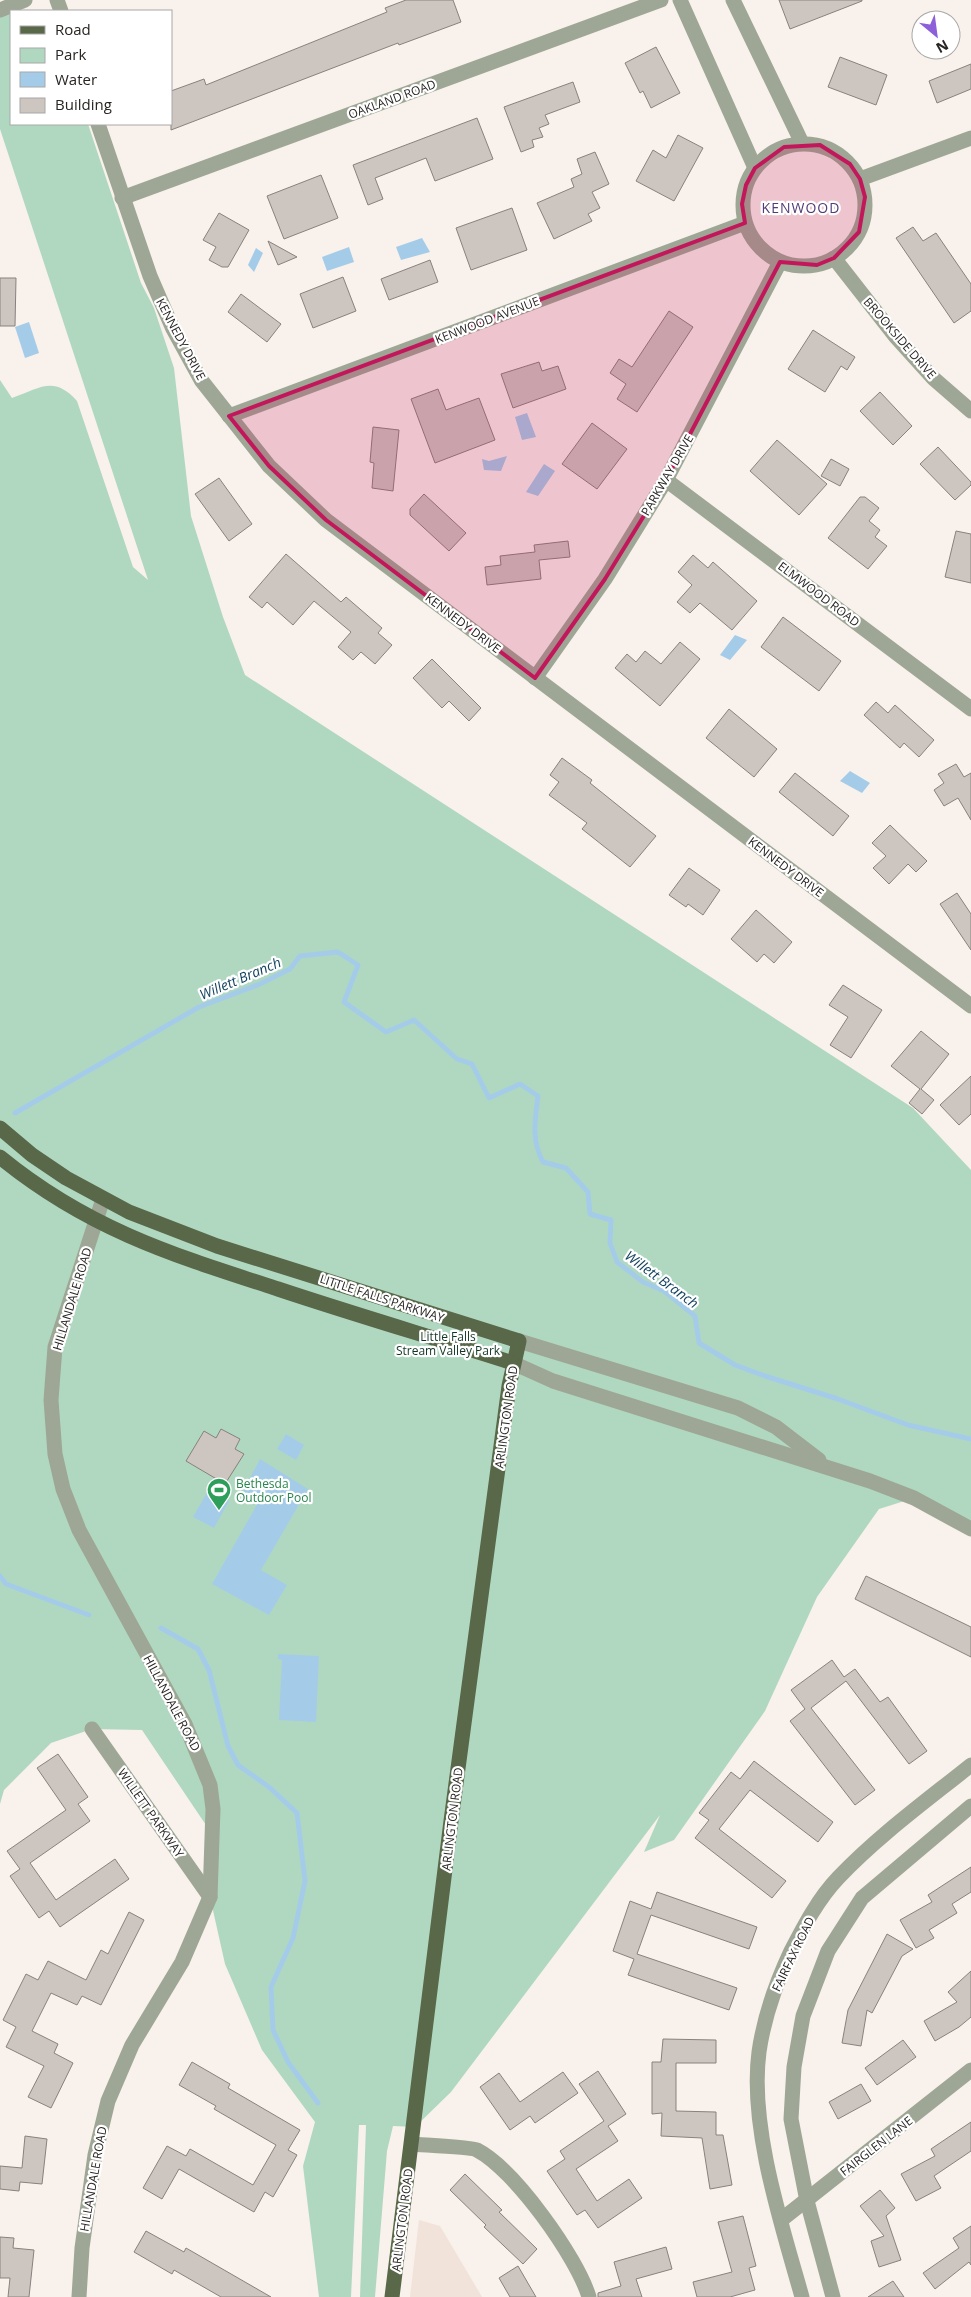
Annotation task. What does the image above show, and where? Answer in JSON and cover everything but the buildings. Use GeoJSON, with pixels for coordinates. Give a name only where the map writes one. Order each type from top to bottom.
{"type":"FeatureCollection","features":[{"type":"Feature","properties":{"kind":"main road","name":"LITTLE FALLS PARKWAY"},"geometry":{"type":"LineString","coordinates":[[0,1128],[32,1155],[103,1199],[129,1212],[218,1246],[519,1341]]}},
{"type":"Feature","properties":{"kind":"main road","name":"LITTLE FALLS PARKWAY"},"geometry":{"type":"LineString","coordinates":[[0,1157],[58,1200],[96,1222],[155,1248],[513,1363]]}},
{"type":"Feature","properties":{"kind":"main road","name":"ARLINGTON ROAD"},"geometry":{"type":"LineString","coordinates":[[392,2297],[451,1821],[513,1363],[519,1341]]}},
{"type":"Feature","properties":{"kind":"street"},"geometry":{"type":"LineString","coordinates":[[0,10],[25,0]]}},
{"type":"Feature","properties":{"kind":"street","name":"OAKLAND ROAD"},"geometry":{"type":"LineString","coordinates":[[122,198],[661,0]]}},
{"type":"Feature","properties":{"kind":"street"},"geometry":{"type":"LineString","coordinates":[[680,0],[755,168]]}},
{"type":"Feature","properties":{"kind":"street"},"geometry":{"type":"LineString","coordinates":[[733,0],[802,143]]}},
{"type":"Feature","properties":{"kind":"street","name":"KENNEDY DRIVE"},"geometry":{"type":"LineString","coordinates":[[98,125],[150,276],[173,329],[201,380],[269,466],[326,520],[971,1006]]}},
{"type":"Feature","properties":{"kind":"street"},"geometry":{"type":"LineString","coordinates":[[860,179],[971,138]]}},
{"type":"Feature","properties":{"kind":"street"},"geometry":{"type":"LineString","coordinates":[[802,143],[820,145],[836,152],[850,164],[860,179],[865,197],[865,215],[859,232],[848,247],[834,258],[817,265],[808,266],[780,262],[765,252],[753,239],[745,223],[742,204],[746,185],[755,168],[768,155],[784,147],[802,143]]}},
{"type":"Feature","properties":{"kind":"street","name":"KENWOOD AVENUE"},"geometry":{"type":"LineString","coordinates":[[229,416],[745,223]]}},
{"type":"Feature","properties":{"kind":"street","name":"BROOKSIDE DRIVE"},"geometry":{"type":"LineString","coordinates":[[834,258],[895,336],[933,378],[971,412]]}},
{"type":"Feature","properties":{"kind":"street","name":"PARKWAY DRIVE"},"geometry":{"type":"LineString","coordinates":[[535,678],[605,578],[666,480],[780,262]]}},
{"type":"Feature","properties":{"kind":"street","name":"ELMWOOD ROAD"},"geometry":{"type":"LineString","coordinates":[[666,480],[971,709]]}},
{"type":"Feature","properties":{"kind":"street","name":"HILLANDALE ROAD"},"geometry":{"type":"LineString","coordinates":[[79,2297],[82,2248],[95,2155],[108,2101],[132,2046],[182,1962],[210,1896],[214,1836],[210,1785],[185,1724],[80,1530],[63,1490],[55,1454],[51,1400],[55,1347],[103,1199]]}},
{"type":"Feature","properties":{"kind":"street","name":"LITTLE FALLS PARKWAY"},"geometry":{"type":"LineString","coordinates":[[519,1341],[738,1408],[776,1427],[828,1467]]}},
{"type":"Feature","properties":{"kind":"street","name":"LITTLE FALLS PARKWAY"},"geometry":{"type":"LineString","coordinates":[[513,1363],[553,1381],[828,1467],[914,1498],[971,1529]]}},
{"type":"Feature","properties":{"kind":"street","name":"WILLETT PARKWAY"},"geometry":{"type":"LineString","coordinates":[[92,1730],[210,1896]]}},
{"type":"Feature","properties":{"kind":"street","name":"FAIRFAX ROAD"},"geometry":{"type":"LineString","coordinates":[[802,2297],[766,2156],[758,2088],[759,2053],[770,2003],[784,1966],[817,1905],[837,1879],[872,1844],[969,1770]]}},
{"type":"Feature","properties":{"kind":"street"},"geometry":{"type":"LineString","coordinates":[[833,2297],[807,2200],[791,2119],[797,2039],[813,1986],[828,1951],[862,1898],[971,1806]]}},
{"type":"Feature","properties":{"kind":"street","name":"FAIRGLEN LANE"},"geometry":{"type":"LineString","coordinates":[[781,2220],[971,2070]]}},
{"type":"Feature","properties":{"kind":"street"},"geometry":{"type":"LineString","coordinates":[[412,2144],[475,2149],[500,2166],[567,2249],[585,2283],[589,2297]]}},
{"type":"Feature","properties":{"kind":"highlighted area"},"geometry":{"type":"Polygon","coordinates":[[[820,145],[850,164],[860,179],[865,197],[859,232],[834,258],[817,265],[780,262],[666,480],[605,579],[535,678],[326,520],[269,466],[229,416],[745,223],[742,204],[746,185],[755,168],[784,147],[820,145]]]}},
{"type":"Feature","properties":{"kind":"shaded area"},"geometry":{"type":"Polygon","coordinates":[[[419,2220],[440,2226],[482,2297],[410,2297],[419,2220]]]}},
{"type":"Feature","properties":{"kind":"green space","name":"Little Falls Stream Valley Park"},"geometry":{"type":"Polygon","coordinates":[[[10,11],[10,125],[88,125],[141,283],[154,308],[174,368],[191,516],[223,617],[245,675],[913,1108],[971,1170],[971,1532],[914,1498],[879,1509],[817,1597],[765,1711],[674,1840],[644,1852],[660,1815],[451,2092],[415,2127],[393,2126],[387,2151],[375,2297],[360,2297],[366,2125],[359,2125],[351,2297],[319,2297],[303,2166],[315,2122],[262,2050],[225,1964],[210,1897],[212,1834],[142,1730],[92,1729],[51,1743],[4,1790],[0,1804],[0,380],[12,398],[46,386],[54,386],[69,393],[77,401],[133,567],[148,580],[0,129],[0,16],[10,11]]]}},
{"type":"Feature","properties":{"kind":"water"},"geometry":{"type":"Polygon","coordinates":[[[422,238],[430,252],[401,260],[396,247],[422,238]]]}},
{"type":"Feature","properties":{"kind":"water"},"geometry":{"type":"Polygon","coordinates":[[[349,247],[354,262],[327,271],[322,257],[349,247]]]}},
{"type":"Feature","properties":{"kind":"water"},"geometry":{"type":"Polygon","coordinates":[[[256,248],[263,253],[254,272],[248,265],[256,248]]]}},
{"type":"Feature","properties":{"kind":"water"},"geometry":{"type":"Polygon","coordinates":[[[29,322],[39,353],[25,358],[15,327],[29,322]]]}},
{"type":"Feature","properties":{"kind":"water"},"geometry":{"type":"Polygon","coordinates":[[[527,413],[536,437],[522,440],[515,417],[527,413]]]}},
{"type":"Feature","properties":{"kind":"water"},"geometry":{"type":"Polygon","coordinates":[[[507,456],[501,471],[484,470],[482,459],[489,461],[507,456]]]}},
{"type":"Feature","properties":{"kind":"water"},"geometry":{"type":"Polygon","coordinates":[[[544,464],[555,471],[538,496],[526,492],[544,464]]]}},
{"type":"Feature","properties":{"kind":"water"},"geometry":{"type":"Polygon","coordinates":[[[735,635],[747,640],[730,660],[720,655],[735,635]]]}},
{"type":"Feature","properties":{"kind":"water"},"geometry":{"type":"Polygon","coordinates":[[[850,771],[870,783],[862,793],[840,781],[850,771]]]}},
{"type":"Feature","properties":{"kind":"water"},"geometry":{"type":"Polygon","coordinates":[[[286,1434],[304,1445],[296,1460],[277,1449],[286,1434]]]}},
{"type":"Feature","properties":{"kind":"water"},"geometry":{"type":"Polygon","coordinates":[[[260,1459],[308,1489],[261,1570],[287,1585],[269,1615],[212,1584],[259,1501],[243,1491],[260,1459]]]}},
{"type":"Feature","properties":{"kind":"water"},"geometry":{"type":"Polygon","coordinates":[[[209,1489],[229,1501],[214,1528],[193,1517],[209,1489]]]}},
{"type":"Feature","properties":{"kind":"water"},"geometry":{"type":"Polygon","coordinates":[[[278,1654],[319,1656],[316,1722],[279,1720],[282,1660],[278,1659],[278,1654]]]}},
{"type":"Feature","properties":{"kind":"waterway","name":"Willett Branch"},"geometry":{"type":"LineString","coordinates":[[15,1113],[199,1007],[260,984],[290,969],[300,956],[338,952],[358,965],[344,1002],[386,1032],[414,1020],[457,1059],[472,1064],[489,1098],[520,1084],[538,1096],[535,1138],[543,1162],[566,1168],[588,1192],[590,1214],[611,1220],[610,1243],[617,1262],[643,1282],[664,1291],[695,1316],[699,1343],[735,1365],[765,1376],[838,1399],[908,1425],[971,1439]]}},
{"type":"Feature","properties":{"kind":"waterway"},"geometry":{"type":"LineString","coordinates":[[0,1576],[6,1584],[89,1615]]}},
{"type":"Feature","properties":{"kind":"waterway"},"geometry":{"type":"LineString","coordinates":[[161,1628],[198,1649],[209,1670],[228,1746],[238,1765],[269,1787],[297,1813],[305,1881],[293,1938],[271,1987],[273,2030],[288,2062],[318,2103]]}},
{"type":"Feature","properties":{"kind":"place","name":"Bethesda Outdoor Pool"},"geometry":{"type":"Point","coordinates":[219,1511]}},
{"type":"Feature","properties":{"kind":"district","name":"KENWOOD"},"geometry":{"type":"Point","coordinates":[801,207]}}]}
